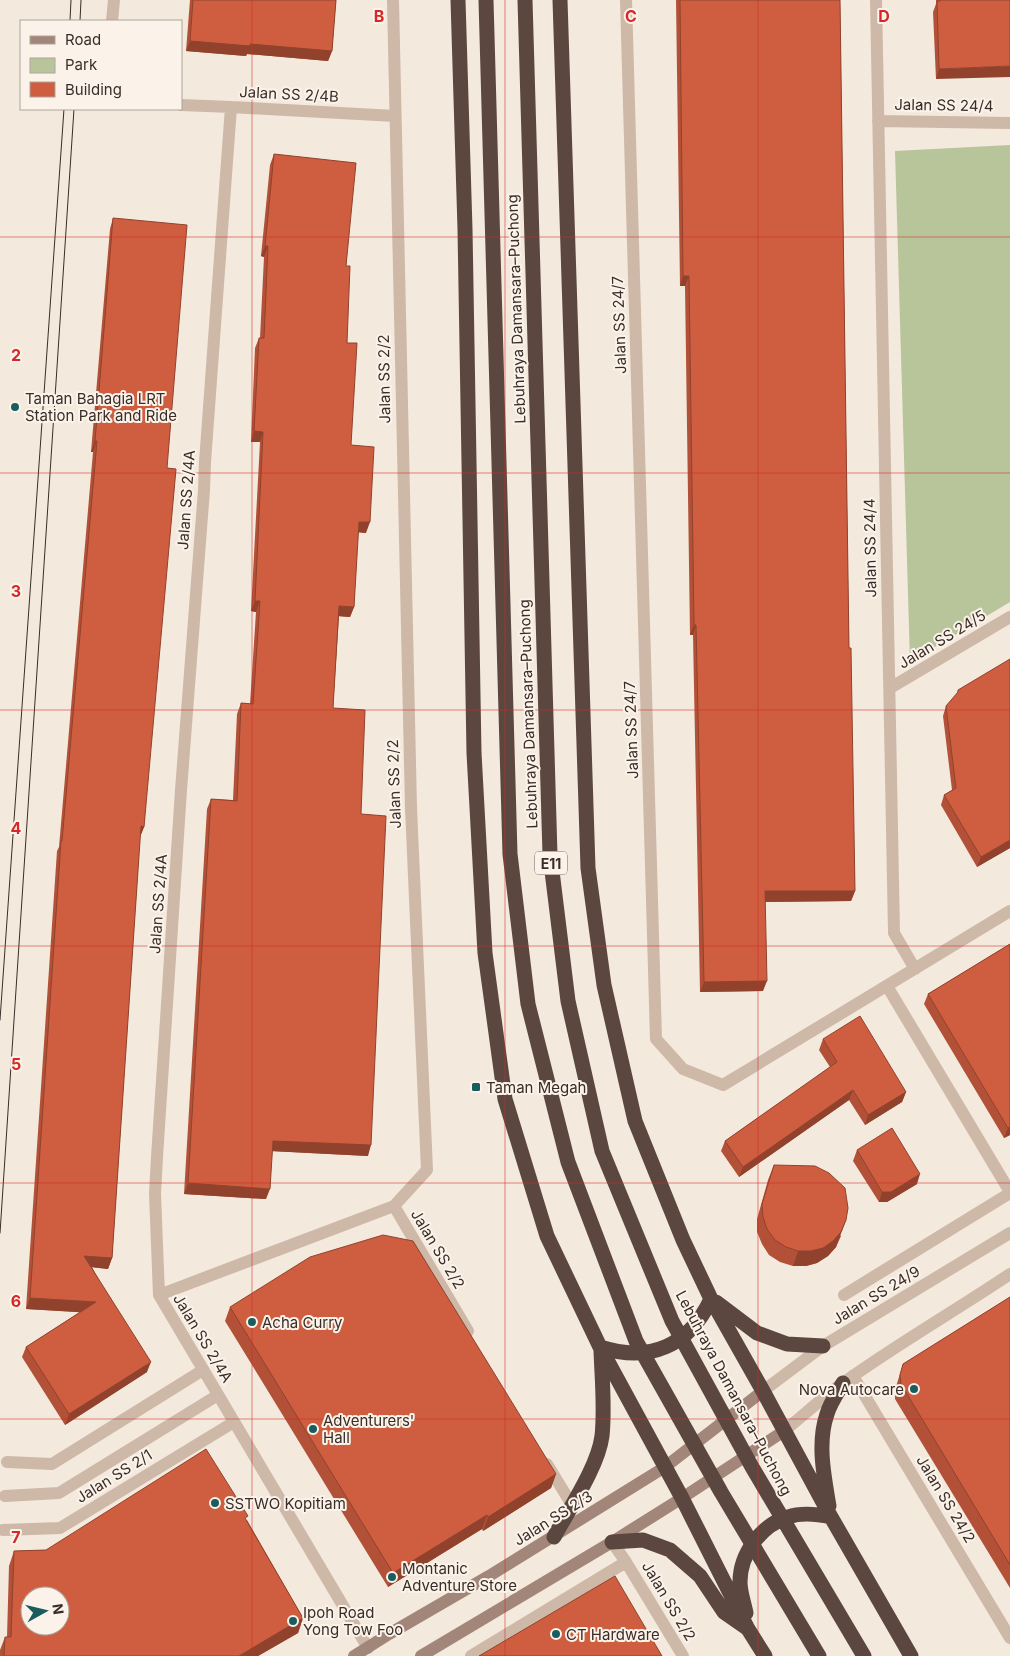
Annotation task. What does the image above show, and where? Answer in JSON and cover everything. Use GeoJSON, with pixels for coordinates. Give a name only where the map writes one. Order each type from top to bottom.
{"type":"FeatureCollection","features":[{"type":"Feature","properties":{"kind":"highway"},"geometry":{"type":"LineString","coordinates":[[458,0],[466,239],[474,753],[485,953],[505,1099],[547,1236],[600,1347],[682,1498],[748,1629],[765,1656]]}},
{"type":"Feature","properties":{"kind":"highway","name":"Lebuhraya Damansara–Puchong"},"geometry":{"type":"LineString","coordinates":[[486,0],[510,854],[528,1004],[568,1162],[636,1342],[721,1492],[819,1656]]}},
{"type":"Feature","properties":{"kind":"highway","name":"Lebuhraya Damansara–Puchong"},"geometry":{"type":"LineString","coordinates":[[525,0],[550,855],[568,1001],[602,1151],[672,1321],[752,1467],[864,1656]]}},
{"type":"Feature","properties":{"kind":"highway"},"geometry":{"type":"LineString","coordinates":[[560,0],[588,868],[604,985],[635,1121],[683,1240],[711,1298],[831,1517],[911,1656]]}},
{"type":"Feature","properties":{"kind":"highway"},"geometry":{"type":"LineString","coordinates":[[600,1347],[629,1354],[644,1353],[672,1344],[696,1324],[711,1298]]}},
{"type":"Feature","properties":{"kind":"highway"},"geometry":{"type":"LineString","coordinates":[[711,1298],[757,1333],[786,1344],[823,1346]]}},
{"type":"Feature","properties":{"kind":"highway"},"geometry":{"type":"LineString","coordinates":[[554,1537],[591,1470],[602,1438],[603,1409],[600,1347]]}},
{"type":"Feature","properties":{"kind":"highway"},"geometry":{"type":"LineString","coordinates":[[831,1517],[823,1465],[823,1436],[827,1413],[848,1379]]}},
{"type":"Feature","properties":{"kind":"highway"},"geometry":{"type":"LineString","coordinates":[[748,1629],[740,1583],[742,1568],[754,1542],[763,1531],[788,1517],[802,1514],[817,1514],[831,1517]]}},
{"type":"Feature","properties":{"kind":"highway"},"geometry":{"type":"LineString","coordinates":[[612,1542],[643,1540],[670,1550],[700,1576],[724,1612],[748,1629]]}},
{"type":"Feature","properties":{"kind":"main road","name":"Jalan SS 2/3"},"geometry":{"type":"LineString","coordinates":[[354,1656],[554,1537],[665,1467],[763,1391]]}},
{"type":"Feature","properties":{"kind":"main road"},"geometry":{"type":"LineString","coordinates":[[422,1656],[612,1542],[784,1431]]}},
{"type":"Feature","properties":{"kind":"street"},"geometry":{"type":"LineString","coordinates":[[112,20],[114,0]]}},
{"type":"Feature","properties":{"kind":"street","name":"Jalan SS 2/2"},"geometry":{"type":"LineString","coordinates":[[393,0],[411,808],[426,1170],[394,1206],[475,1343]]}},
{"type":"Feature","properties":{"kind":"street","name":"Jalan SS 24/7"},"geometry":{"type":"LineString","coordinates":[[626,0],[656,1039],[682,1069],[723,1086],[1010,911]]}},
{"type":"Feature","properties":{"kind":"street","name":"Jalan SS 24/4"},"geometry":{"type":"LineString","coordinates":[[876,0],[894,933],[915,969]]}},
{"type":"Feature","properties":{"kind":"street","name":"Jalan SS 2/4B"},"geometry":{"type":"LineString","coordinates":[[182,106],[395,116]]}},
{"type":"Feature","properties":{"kind":"street","name":"Jalan SS 2/4A"},"geometry":{"type":"LineString","coordinates":[[231,107],[205,462],[204,500],[181,790],[157,1157],[155,1194],[158,1295],[368,1648]]}},
{"type":"Feature","properties":{"kind":"street","name":"Jalan SS 24/4"},"geometry":{"type":"LineString","coordinates":[[878,121],[1010,123]]}},
{"type":"Feature","properties":{"kind":"street","name":"Jalan SS 24/5"},"geometry":{"type":"LineString","coordinates":[[890,688],[1010,617]]}},
{"type":"Feature","properties":{"kind":"street"},"geometry":{"type":"LineString","coordinates":[[844,1295],[1010,1192],[887,986]]}},
{"type":"Feature","properties":{"kind":"street"},"geometry":{"type":"LineString","coordinates":[[158,1295],[394,1206]]}},
{"type":"Feature","properties":{"kind":"street","name":"Jalan SS 24/9"},"geometry":{"type":"LineString","coordinates":[[763,1391],[823,1346],[1010,1233]]}},
{"type":"Feature","properties":{"kind":"street"},"geometry":{"type":"LineString","coordinates":[[784,1431],[848,1379],[913,1336],[964,1306],[1010,1274]]}},
{"type":"Feature","properties":{"kind":"street"},"geometry":{"type":"LineString","coordinates":[[7,1462],[52,1464],[203,1370]]}},
{"type":"Feature","properties":{"kind":"street","name":"Jalan SS 24/2"},"geometry":{"type":"LineString","coordinates":[[848,1379],[1010,1638]]}},
{"type":"Feature","properties":{"kind":"street","name":"Jalan SS 2/1"},"geometry":{"type":"LineString","coordinates":[[5,1496],[59,1493],[218,1395]]}},
{"type":"Feature","properties":{"kind":"street","name":"Jalan SS 2/1"},"geometry":{"type":"LineString","coordinates":[[2,1530],[60,1528],[234,1422]]}},
{"type":"Feature","properties":{"kind":"street"},"geometry":{"type":"LineString","coordinates":[[541,1454],[572,1505]]}},
{"type":"Feature","properties":{"kind":"street","name":"Jalan SS 2/2"},"geometry":{"type":"LineString","coordinates":[[612,1542],[683,1656]]}},
{"type":"Feature","properties":{"kind":"street","name":"Jalan SS 2/2"},"geometry":{"type":"LineString","coordinates":[[471,1656],[626,1562]]}},
{"type":"Feature","properties":{"kind":"green space"},"geometry":{"type":"Polygon","coordinates":[[[1010,145],[1010,602],[910,662],[895,151],[1010,145]]]}},
{"type":"Feature","properties":{"kind":"building"},"geometry":{"type":"Polygon","coordinates":[[[193,0],[336,0],[332,51],[190,41],[193,0]]]}},
{"type":"Feature","properties":{"kind":"building"},"geometry":{"type":"Polygon","coordinates":[[[680,0],[840,0],[849,648],[851,648],[855,891],[765,891],[767,981],[704,982],[696,625],[694,625],[689,276],[683,276],[680,0]]]}},
{"type":"Feature","properties":{"kind":"building"},"geometry":{"type":"Polygon","coordinates":[[[1010,0],[1010,66],[939,69],[937,1],[1010,0]]]}},
{"type":"Feature","properties":{"kind":"building"},"geometry":{"type":"Polygon","coordinates":[[[274,154],[356,163],[346,266],[350,266],[347,343],[357,343],[351,445],[374,447],[370,522],[359,522],[354,607],[339,606],[333,708],[365,710],[361,814],[386,816],[371,1145],[273,1141],[270,1189],[188,1183],[211,799],[237,801],[241,703],[253,704],[260,601],[255,601],[263,432],[254,431],[259,338],[264,338],[268,246],[265,246],[274,154]]]}},
{"type":"Feature","properties":{"kind":"building"},"geometry":{"type":"Polygon","coordinates":[[[113,218],[187,225],[167,468],[176,469],[144,827],[141,826],[112,1258],[84,1256],[151,1362],[69,1414],[26,1347],[96,1302],[30,1298],[61,841],[97,441],[95,441],[113,218]]]}},
{"type":"Feature","properties":{"kind":"building"},"geometry":{"type":"Polygon","coordinates":[[[1010,659],[1010,840],[981,857],[944,795],[956,788],[946,706],[958,690],[1010,659]]]}},
{"type":"Feature","properties":{"kind":"building"},"geometry":{"type":"Polygon","coordinates":[[[1010,944],[1010,1127],[1008,1128],[928,994],[1010,944]]]}},
{"type":"Feature","properties":{"kind":"building"},"geometry":{"type":"Polygon","coordinates":[[[860,1016],[906,1092],[868,1115],[853,1090],[743,1167],[725,1141],[837,1062],[823,1039],[860,1016]]]}},
{"type":"Feature","properties":{"kind":"building"},"geometry":{"type":"Polygon","coordinates":[[[892,1128],[920,1174],[891,1192],[882,1192],[857,1150],[892,1128]]]}},
{"type":"Feature","properties":{"kind":"building"},"geometry":{"type":"Polygon","coordinates":[[[774,1165],[815,1166],[829,1173],[845,1188],[848,1208],[846,1220],[841,1232],[823,1248],[811,1251],[798,1251],[786,1247],[775,1240],[767,1229],[763,1217],[762,1204],[774,1165]]]}},
{"type":"Feature","properties":{"kind":"building"},"geometry":{"type":"Polygon","coordinates":[[[383,1235],[413,1241],[556,1474],[393,1573],[230,1307],[310,1257],[383,1235]]]}},
{"type":"Feature","properties":{"kind":"building"},"geometry":{"type":"Polygon","coordinates":[[[1010,1297],[1010,1565],[901,1384],[900,1375],[903,1364],[1010,1297]]]}},
{"type":"Feature","properties":{"kind":"building"},"geometry":{"type":"Polygon","coordinates":[[[206,1449],[248,1516],[245,1518],[303,1618],[239,1656],[4,1656],[5,1637],[11,1637],[14,1551],[46,1550],[206,1449]]]}},
{"type":"Feature","properties":{"kind":"building"},"geometry":{"type":"Polygon","coordinates":[[[615,1576],[662,1656],[479,1656],[615,1576]]]}},
{"type":"Feature","properties":{"kind":"tram line"},"geometry":{"type":"LineString","coordinates":[[70,20],[71,0]]}},
{"type":"Feature","properties":{"kind":"tram line"},"geometry":{"type":"LineString","coordinates":[[80,20],[81,0]]}},
{"type":"Feature","properties":{"kind":"tram line"},"geometry":{"type":"LineString","coordinates":[[0,1020],[64,110]]}},
{"type":"Feature","properties":{"kind":"tram line"},"geometry":{"type":"LineString","coordinates":[[0,1233],[74,110]]}},
{"type":"Feature","properties":{"kind":"place","name":"Taman Bahagia LRT Station Park and Ride"},"geometry":{"type":"Point","coordinates":[15,407]}},
{"type":"Feature","properties":{"kind":"place","name":"Taman Megah"},"geometry":{"type":"Point","coordinates":[476,1087]}},
{"type":"Feature","properties":{"kind":"place","name":"Acha Curry"},"geometry":{"type":"Point","coordinates":[252,1322]}},
{"type":"Feature","properties":{"kind":"place","name":"Nova Autocare"},"geometry":{"type":"Point","coordinates":[914,1389]}},
{"type":"Feature","properties":{"kind":"place","name":"Adventurers' Hall"},"geometry":{"type":"Point","coordinates":[313,1429]}},
{"type":"Feature","properties":{"kind":"place","name":"SSTWO Kopitiam"},"geometry":{"type":"Point","coordinates":[215,1503]}},
{"type":"Feature","properties":{"kind":"place","name":"Montanic Adventure Store"},"geometry":{"type":"Point","coordinates":[392,1577]}},
{"type":"Feature","properties":{"kind":"place","name":"Ipoh Road Yong Tow Foo"},"geometry":{"type":"Point","coordinates":[293,1621]}},
{"type":"Feature","properties":{"kind":"place","name":"CT Hardware"},"geometry":{"type":"Point","coordinates":[556,1634]}}]}
